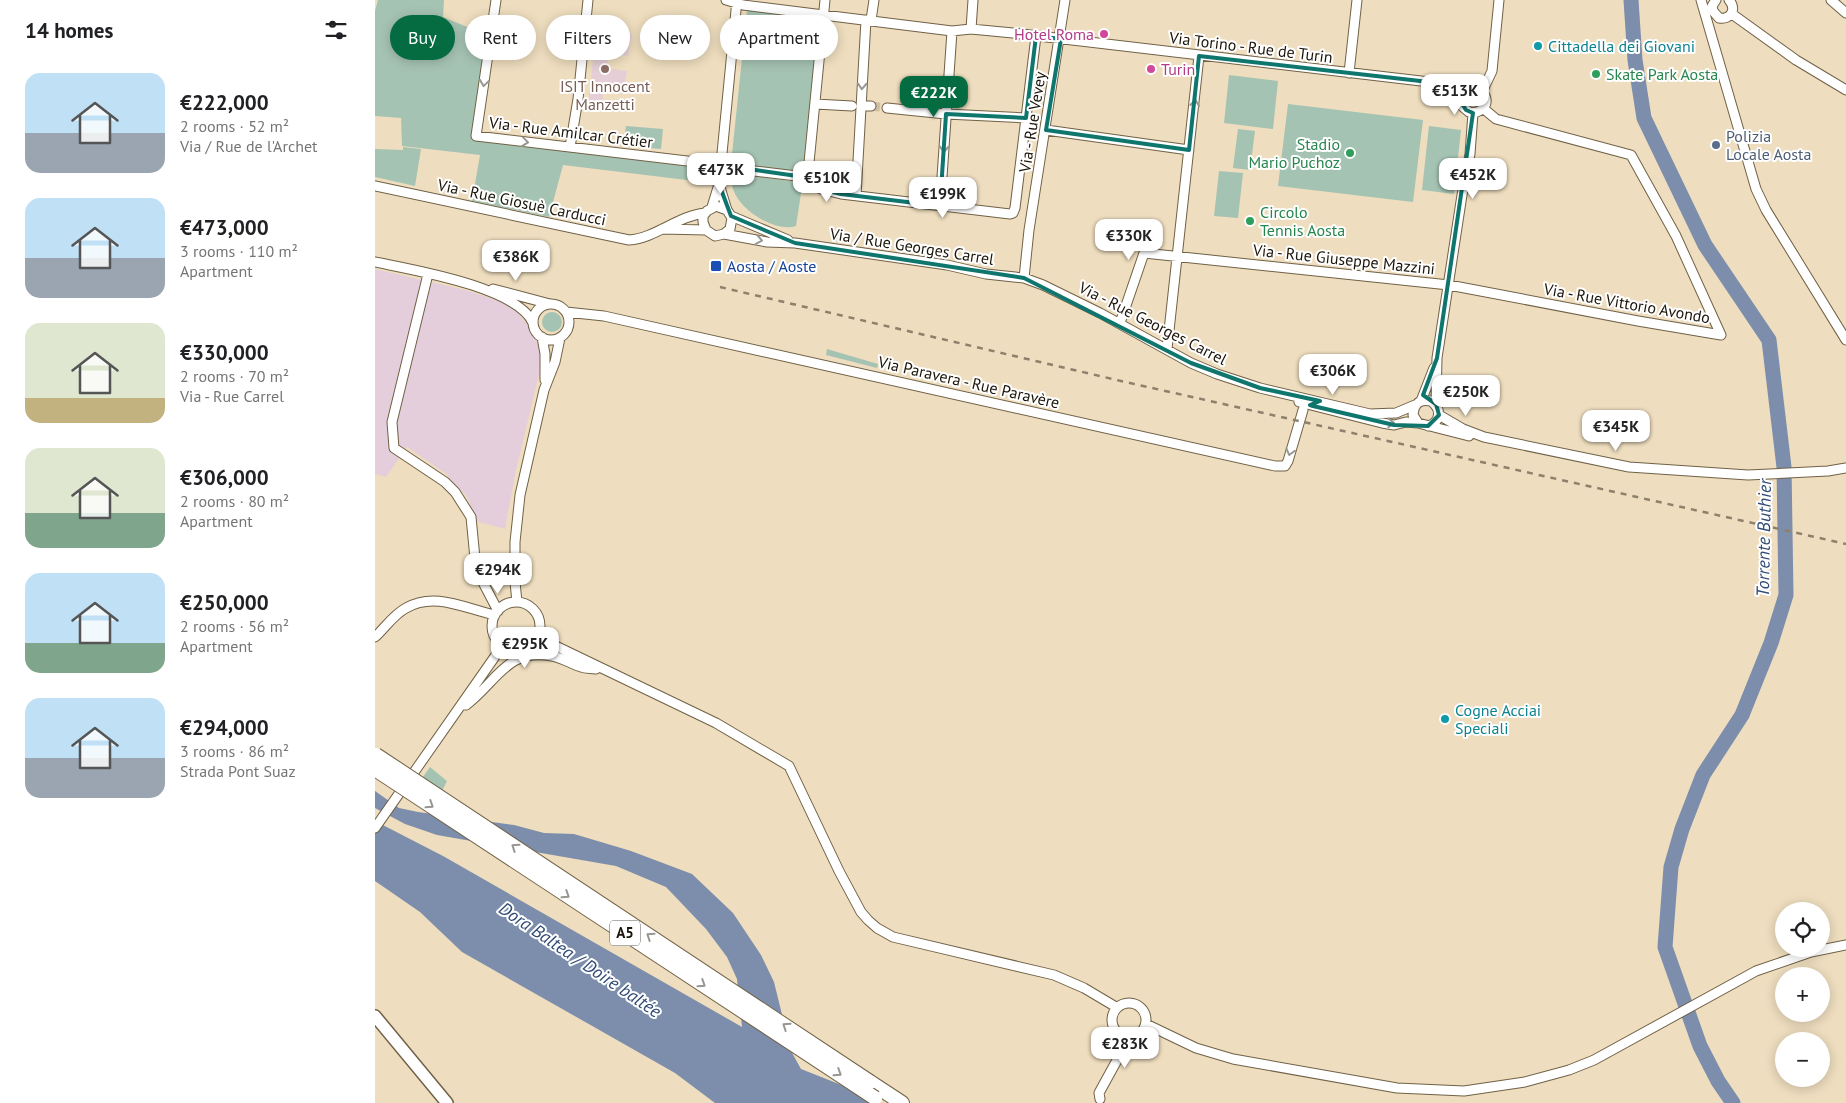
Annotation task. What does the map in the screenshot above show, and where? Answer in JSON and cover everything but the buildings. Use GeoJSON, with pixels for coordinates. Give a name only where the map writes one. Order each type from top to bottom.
{"type":"FeatureCollection","features":[{"type":"Feature","properties":{"kind":"highway","name":"A5"},"geometry":{"type":"LineString","coordinates":[[375,759],[903,1103]]}},
{"type":"Feature","properties":{"kind":"highway","name":"A5"},"geometry":{"type":"LineString","coordinates":[[375,759],[879,1100]]}},
{"type":"Feature","properties":{"kind":"main road"},"geometry":{"type":"LineString","coordinates":[[375,1016],[447,1103]]}},
{"type":"Feature","properties":{"kind":"street","name":"Via - Rue Amilcar Crétier"},"geometry":{"type":"LineString","coordinates":[[496,0],[476,136],[721,165],[729,168],[797,176],[821,189],[856,196],[1010,214],[1013,213],[1015,208],[1026,118]]}},
{"type":"Feature","properties":{"kind":"street"},"geometry":{"type":"LineString","coordinates":[[570,147],[588,0]]}},
{"type":"Feature","properties":{"kind":"street","name":"Via Torino - Rue de Turin"},"geometry":{"type":"LineString","coordinates":[[726,0],[952,31],[971,29],[1438,83],[1454,83],[1469,90]]}},
{"type":"Feature","properties":{"kind":"street"},"geometry":{"type":"LineString","coordinates":[[807,183],[825,0]]}},
{"type":"Feature","properties":{"kind":"street"},"geometry":{"type":"LineString","coordinates":[[856,196],[856,106],[869,20],[874,0]]}},
{"type":"Feature","properties":{"kind":"street"},"geometry":{"type":"LineString","coordinates":[[971,29],[973,0]]}},
{"type":"Feature","properties":{"kind":"street","name":"Via - Rue Vevey"},"geometry":{"type":"LineString","coordinates":[[1025,278],[1029,230],[1061,39],[1065,0]]}},
{"type":"Feature","properties":{"kind":"street"},"geometry":{"type":"LineString","coordinates":[[1349,73],[1357,0]]}},
{"type":"Feature","properties":{"kind":"street"},"geometry":{"type":"LineString","coordinates":[[1482,92],[1491,71],[1499,0]]}},
{"type":"Feature","properties":{"kind":"street"},"geometry":{"type":"LineString","coordinates":[[1701,0],[1742,146],[1757,189],[1766,210],[1843,327],[1846,340]]}},
{"type":"Feature","properties":{"kind":"street"},"geometry":{"type":"LineString","coordinates":[[1716,0],[1713,11],[1719,18],[1725,19],[1731,14],[1733,6],[1729,0]]}},
{"type":"Feature","properties":{"kind":"street"},"geometry":{"type":"LineString","coordinates":[[1831,0],[1846,13]]}},
{"type":"Feature","properties":{"kind":"street"},"geometry":{"type":"LineString","coordinates":[[706,230],[703,222],[719,184],[737,2]]}},
{"type":"Feature","properties":{"kind":"street"},"geometry":{"type":"LineString","coordinates":[[1731,14],[1796,60],[1846,90]]}},
{"type":"Feature","properties":{"kind":"street"},"geometry":{"type":"LineString","coordinates":[[1712,38],[1719,18]]}},
{"type":"Feature","properties":{"kind":"street"},"geometry":{"type":"LineString","coordinates":[[941,206],[952,31]]}},
{"type":"Feature","properties":{"kind":"street"},"geometry":{"type":"LineString","coordinates":[[889,108],[946,114],[1026,118],[1036,36]]}},
{"type":"Feature","properties":{"kind":"street"},"geometry":{"type":"LineString","coordinates":[[1167,349],[1199,56]]}},
{"type":"Feature","properties":{"kind":"street","name":"Via Torino - Rue de Turin"},"geometry":{"type":"LineString","coordinates":[[1438,83],[1453,89],[1462,98]]}},
{"type":"Feature","properties":{"kind":"street"},"geometry":{"type":"LineString","coordinates":[[1469,90],[1482,92],[1486,100],[1483,108],[1479,112],[1473,113],[1465,110],[1462,98],[1469,90]]}},
{"type":"Feature","properties":{"kind":"street"},"geometry":{"type":"LineString","coordinates":[[815,104],[871,106]]}},
{"type":"Feature","properties":{"kind":"street","name":"Via - Rue Vittorio Avondo"},"geometry":{"type":"LineString","coordinates":[[1449,285],[1629,320],[1721,335],[1677,236],[1631,155],[1495,119],[1483,108]]}},
{"type":"Feature","properties":{"kind":"street"},"geometry":{"type":"LineString","coordinates":[[1473,113],[1470,154],[1460,204],[1437,358],[1436,404],[1439,415],[1463,430],[1484,437],[1629,467],[1748,475],[1828,471],[1846,468]]}},
{"type":"Feature","properties":{"kind":"street"},"geometry":{"type":"LineString","coordinates":[[1046,130],[1189,150]]}},
{"type":"Feature","properties":{"kind":"street"},"geometry":{"type":"LineString","coordinates":[[719,184],[732,225],[724,234]]}},
{"type":"Feature","properties":{"kind":"street","name":"Via - Rue Giosuè Carducci"},"geometry":{"type":"LineString","coordinates":[[375,186],[629,240],[640,239],[685,217],[708,210]]}},
{"type":"Feature","properties":{"kind":"street"},"geometry":{"type":"LineString","coordinates":[[708,210],[720,206],[795,243]]}},
{"type":"Feature","properties":{"kind":"street"},"geometry":{"type":"LineString","coordinates":[[662,229],[706,230],[715,236],[724,234],[767,242],[795,243]]}},
{"type":"Feature","properties":{"kind":"street","name":"Via / Rue Georges Carrel"},"geometry":{"type":"LineString","coordinates":[[795,243],[947,265],[985,274],[1025,278]]}},
{"type":"Feature","properties":{"kind":"street","name":"Via - Rue Giuseppe Mazzini"},"geometry":{"type":"LineString","coordinates":[[1120,324],[1144,253],[1449,285]]}},
{"type":"Feature","properties":{"kind":"street"},"geometry":{"type":"LineString","coordinates":[[375,262],[476,287],[497,294],[516,304],[527,314],[542,337],[545,354],[544,390]]}},
{"type":"Feature","properties":{"kind":"street"},"geometry":{"type":"LineString","coordinates":[[428,274],[392,422],[394,448],[445,482],[455,492],[471,517],[476,569],[496,613],[493,629]]}},
{"type":"Feature","properties":{"kind":"street","name":"Via - Rue Georges Carrel"},"geometry":{"type":"LineString","coordinates":[[1025,278],[1043,285],[1217,374],[1260,388],[1283,392],[1359,412],[1396,413],[1418,403]]}},
{"type":"Feature","properties":{"kind":"street"},"geometry":{"type":"LineString","coordinates":[[476,287],[495,289],[559,306],[567,312],[570,323],[569,328]]}},
{"type":"Feature","properties":{"kind":"street"},"geometry":{"type":"LineString","coordinates":[[533,323],[534,316],[538,310],[550,304]]}},
{"type":"Feature","properties":{"kind":"street","name":"Via Paravera - Rue Paravère"},"geometry":{"type":"LineString","coordinates":[[567,312],[588,316],[604,316],[1285,466],[1307,408]]}},
{"type":"Feature","properties":{"kind":"street"},"geometry":{"type":"LineString","coordinates":[[542,337],[554,340],[560,338],[569,328],[588,316]]}},
{"type":"Feature","properties":{"kind":"street"},"geometry":{"type":"LineString","coordinates":[[517,602],[515,542],[520,495],[544,390],[555,362],[560,338]]}},
{"type":"Feature","properties":{"kind":"street"},"geometry":{"type":"LineString","coordinates":[[1418,423],[1413,415],[1437,358]]}},
{"type":"Feature","properties":{"kind":"street"},"geometry":{"type":"LineString","coordinates":[[1260,388],[1291,399],[1307,408],[1394,425],[1406,422],[1418,423],[1473,437],[1484,437]]}},
{"type":"Feature","properties":{"kind":"street"},"geometry":{"type":"LineString","coordinates":[[1418,403],[1431,401],[1436,404]]}},
{"type":"Feature","properties":{"kind":"street"},"geometry":{"type":"LineString","coordinates":[[1307,408],[1317,404],[1368,416],[1381,414]]}},
{"type":"Feature","properties":{"kind":"street"},"geometry":{"type":"LineString","coordinates":[[1428,426],[1434,423],[1439,415]]}},
{"type":"Feature","properties":{"kind":"street"},"geometry":{"type":"LineString","coordinates":[[483,584],[496,597],[507,604]]}},
{"type":"Feature","properties":{"kind":"street"},"geometry":{"type":"LineString","coordinates":[[375,637],[405,608],[415,604],[448,601],[473,610],[496,613],[507,604],[517,602],[532,608],[538,616],[540,627],[537,637],[530,645],[519,649],[503,646],[486,620],[473,610]]}},
{"type":"Feature","properties":{"kind":"street"},"geometry":{"type":"LineString","coordinates":[[537,637],[716,723],[789,766],[839,871],[861,912],[877,928],[893,937],[1054,975],[1084,988],[1116,1007]]}},
{"type":"Feature","properties":{"kind":"street"},"geometry":{"type":"LineString","coordinates":[[375,828],[503,646]]}},
{"type":"Feature","properties":{"kind":"street"},"geometry":{"type":"LineString","coordinates":[[458,711],[477,697],[501,670],[511,662],[522,657],[537,654],[553,656],[582,668],[603,670]]}},
{"type":"Feature","properties":{"kind":"street"},"geometry":{"type":"LineString","coordinates":[[1146,1024],[1196,1048],[1233,1059],[1397,1088],[1464,1091],[1525,1082],[1569,1070],[1594,1060],[1756,971],[1811,952],[1846,945]]}},
{"type":"Feature","properties":{"kind":"street"},"geometry":{"type":"LineString","coordinates":[[1126,1002],[1137,1004],[1145,1013],[1146,1024],[1144,1029],[1135,1036],[1123,1036],[1117,1033],[1113,1027],[1112,1013],[1116,1007],[1126,1002]]}},
{"type":"Feature","properties":{"kind":"street"},"geometry":{"type":"LineString","coordinates":[[1100,1102],[1099,1093],[1122,1051],[1123,1036]]}},
{"type":"Feature","properties":{"kind":"highlighted area"},"geometry":{"type":"Polygon","coordinates":[[[1036,36],[1061,39],[1046,130],[1189,150],[1199,56],[1438,83],[1453,89],[1466,110],[1473,113],[1437,358],[1423,395],[1436,404],[1439,415],[1428,426],[1394,425],[1313,406],[1310,405],[1320,401],[1260,388],[1191,363],[1024,278],[795,243],[731,216],[719,184],[721,165],[797,176],[821,189],[841,194],[940,206],[946,114],[1026,118],[1036,36]]]}},
{"type":"Feature","properties":{"kind":"shaded area"},"geometry":{"type":"Polygon","coordinates":[[[593,60],[608,60],[607,68],[627,71],[623,93],[603,91],[602,109],[588,108],[593,60]]]}},
{"type":"Feature","properties":{"kind":"shaded area"},"geometry":{"type":"Polygon","coordinates":[[[375,269],[465,290],[500,301],[517,312],[527,324],[540,348],[541,366],[516,470],[506,529],[478,522],[467,497],[445,473],[407,447],[386,477],[375,474],[375,269]]]}},
{"type":"Feature","properties":{"kind":"green space"},"geometry":{"type":"Polygon","coordinates":[[[378,0],[444,0],[443,15],[390,15],[390,60],[455,60],[455,22],[465,26],[465,60],[485,60],[473,138],[704,167],[703,182],[563,165],[549,217],[472,201],[480,155],[402,146],[401,118],[375,116],[375,11],[378,0]]]}},
{"type":"Feature","properties":{"kind":"green space"},"geometry":{"type":"Polygon","coordinates":[[[747,10],[793,15],[746,15],[747,10]]]}},
{"type":"Feature","properties":{"kind":"green space"},"geometry":{"type":"Polygon","coordinates":[[[742,60],[816,60],[804,172],[731,164],[742,60]]]}},
{"type":"Feature","properties":{"kind":"green space"},"geometry":{"type":"Polygon","coordinates":[[[1229,75],[1278,81],[1273,129],[1224,123],[1229,75]]]}},
{"type":"Feature","properties":{"kind":"green space","name":"Stadio Mario Puchoz"},"geometry":{"type":"Polygon","coordinates":[[[1288,104],[1423,120],[1413,202],[1278,186],[1288,104]]]}},
{"type":"Feature","properties":{"kind":"green space"},"geometry":{"type":"Polygon","coordinates":[[[626,126],[663,129],[661,149],[623,146],[626,126]]]}},
{"type":"Feature","properties":{"kind":"green space"},"geometry":{"type":"Polygon","coordinates":[[[1429,126],[1461,130],[1454,194],[1422,190],[1429,126]]]}},
{"type":"Feature","properties":{"kind":"green space"},"geometry":{"type":"Polygon","coordinates":[[[1238,129],[1255,131],[1250,170],[1233,168],[1238,129]]]}},
{"type":"Feature","properties":{"kind":"green space"},"geometry":{"type":"Polygon","coordinates":[[[403,147],[421,149],[415,186],[375,177],[375,149],[403,150],[403,147]]]}},
{"type":"Feature","properties":{"kind":"green space"},"geometry":{"type":"Polygon","coordinates":[[[1219,171],[1243,173],[1238,218],[1214,216],[1219,171]]]}},
{"type":"Feature","properties":{"kind":"green space"},"geometry":{"type":"Polygon","coordinates":[[[740,174],[797,182],[802,187],[796,226],[776,226],[754,215],[745,207],[737,198],[733,188],[732,178],[740,174]]]}},
{"type":"Feature","properties":{"kind":"green space"},"geometry":{"type":"Polygon","coordinates":[[[552,312],[559,315],[562,322],[559,329],[552,332],[545,329],[542,322],[545,315],[552,312]]]}},
{"type":"Feature","properties":{"kind":"green space"},"geometry":{"type":"Polygon","coordinates":[[[827,349],[878,364],[877,368],[826,355],[827,349]]]}},
{"type":"Feature","properties":{"kind":"green space"},"geometry":{"type":"Polygon","coordinates":[[[430,767],[447,781],[442,791],[423,777],[430,767]]]}},
{"type":"Feature","properties":{"kind":"water","name":"Dora Baltea / Doire baltée"},"geometry":{"type":"Polygon","coordinates":[[[375,791],[399,808],[514,825],[544,833],[574,834],[631,851],[692,874],[733,913],[761,955],[774,982],[791,1051],[801,1069],[844,1086],[870,1103],[715,1103],[675,1073],[462,952],[420,912],[375,881],[375,821],[443,856],[742,1027],[737,979],[727,957],[706,929],[666,887],[616,866],[437,835],[405,824],[375,808],[375,791]]]}},
{"type":"Feature","properties":{"kind":"waterway","name":"Torrente Buthier"},"geometry":{"type":"LineString","coordinates":[[1631,0],[1635,60],[1644,118],[1705,245],[1769,340],[1784,467],[1786,595],[1771,643],[1742,715],[1703,775],[1682,829],[1671,867],[1665,947],[1700,1046],[1718,1081],[1733,1103]]}},
{"type":"Feature","properties":{"kind":"tunnel"},"geometry":{"type":"LineString","coordinates":[[871,106],[887,108]]}},
{"type":"Feature","properties":{"kind":"railway"},"geometry":{"type":"LineString","coordinates":[[720,287],[1121,381],[1846,544]]}},
{"type":"Feature","properties":{"kind":"place","name":"Hotel Roma"},"geometry":{"type":"Point","coordinates":[1104,34]}},
{"type":"Feature","properties":{"kind":"place","name":"Cittadella dei Giovani"},"geometry":{"type":"Point","coordinates":[1538,46]}},
{"type":"Feature","properties":{"kind":"place","name":"ISIT Innocent Manzetti"},"geometry":{"type":"Point","coordinates":[605,69]}},
{"type":"Feature","properties":{"kind":"place","name":"Turin"},"geometry":{"type":"Point","coordinates":[1151,69]}},
{"type":"Feature","properties":{"kind":"place","name":"Skate Park Aosta"},"geometry":{"type":"Point","coordinates":[1596,74]}},
{"type":"Feature","properties":{"kind":"place","name":"Polizia Locale Aosta"},"geometry":{"type":"Point","coordinates":[1716,145]}},
{"type":"Feature","properties":{"kind":"place","name":"Stadio Mario Puchoz"},"geometry":{"type":"Point","coordinates":[1350,153]}},
{"type":"Feature","properties":{"kind":"place","name":"Circolo Tennis Aosta"},"geometry":{"type":"Point","coordinates":[1250,221]}},
{"type":"Feature","properties":{"kind":"place","name":"Aosta / Aoste"},"geometry":{"type":"Point","coordinates":[716,266]}},
{"type":"Feature","properties":{"kind":"place","name":"Cogne Acciai Speciali"},"geometry":{"type":"Point","coordinates":[1445,719]}}]}
